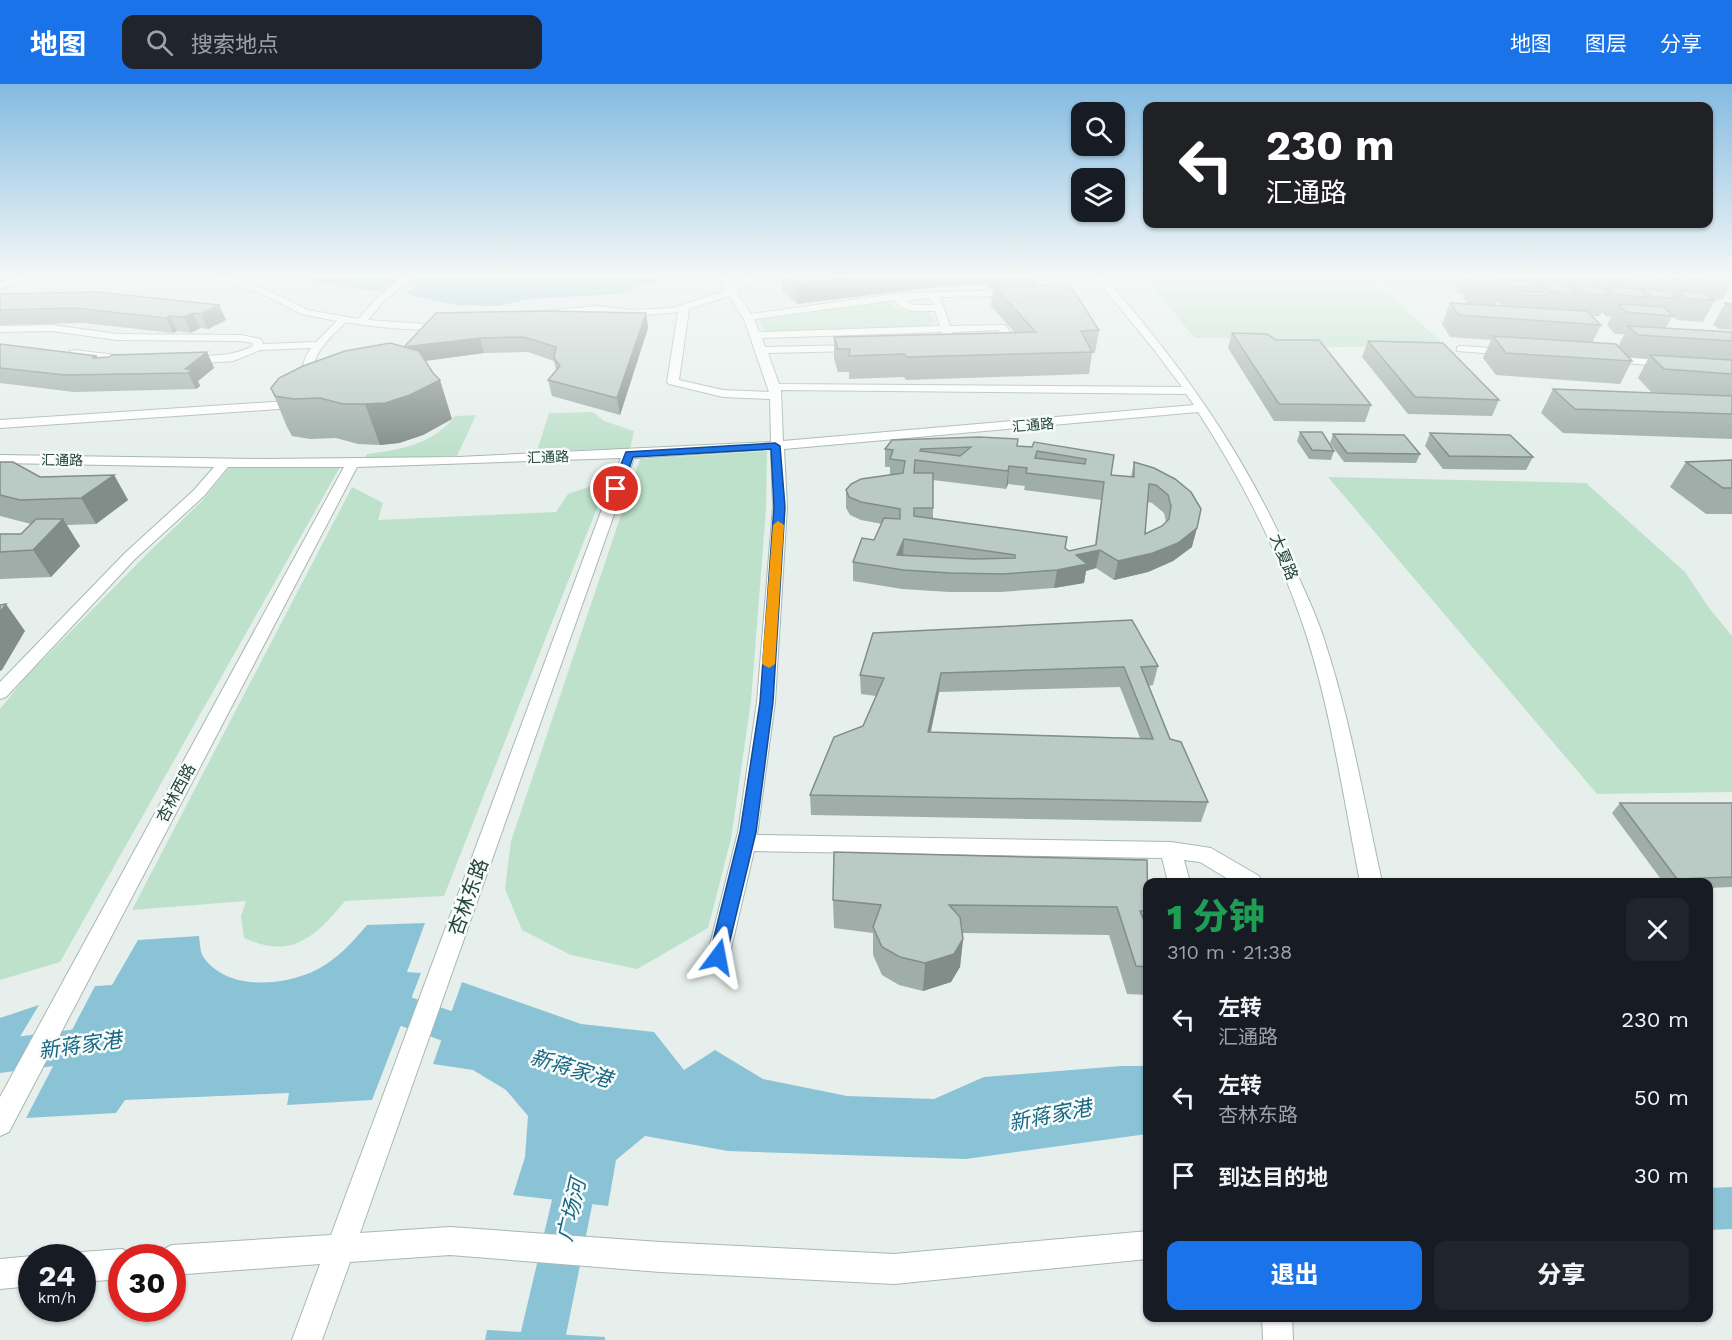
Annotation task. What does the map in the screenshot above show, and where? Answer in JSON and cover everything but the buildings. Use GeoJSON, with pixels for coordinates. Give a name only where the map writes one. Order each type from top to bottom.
{"type":"FeatureCollection","features":[{"type":"Feature","properties":{"kind":"street"},"geometry":{"type":"LineString","coordinates":[[107,336],[241,338],[257,341],[258,347]]}},
{"type":"Feature","properties":{"kind":"street"},"geometry":{"type":"LineString","coordinates":[[0,424],[307,403],[312,389],[307,375],[309,361],[329,336]]}},
{"type":"Feature","properties":{"kind":"street"},"geometry":{"type":"LineString","coordinates":[[680,336],[673,382],[702,392],[750,397],[775,391],[1190,391]]}},
{"type":"Feature","properties":{"kind":"street"},"geometry":{"type":"LineString","coordinates":[[718,957],[745,843],[767,690],[780,507],[775,446],[775,391],[756,336]]}},
{"type":"Feature","properties":{"kind":"street"},"geometry":{"type":"LineString","coordinates":[[759,343],[858,336]]}},
{"type":"Feature","properties":{"kind":"street"},"geometry":{"type":"LineString","coordinates":[[940,347],[952,346],[948,336]]}},
{"type":"Feature","properties":{"kind":"street"},"geometry":{"type":"LineString","coordinates":[[993,346],[1014,345],[1007,336]]}},
{"type":"Feature","properties":{"kind":"street","name":"大夏路"},"geometry":{"type":"LineString","coordinates":[[1147,336],[1203,408],[1238,462],[1278,540],[1316,640],[1337,717],[1370,878]]}},
{"type":"Feature","properties":{"kind":"street"},"geometry":{"type":"LineString","coordinates":[[80,354],[117,337]]}},
{"type":"Feature","properties":{"kind":"street"},"geometry":{"type":"LineString","coordinates":[[759,343],[869,348]]}},
{"type":"Feature","properties":{"kind":"street"},"geometry":{"type":"LineString","coordinates":[[171,361],[230,359],[248,354],[258,347],[320,345]]}},
{"type":"Feature","properties":{"kind":"street"},"geometry":{"type":"LineString","coordinates":[[1461,349],[1520,353]]}},
{"type":"Feature","properties":{"kind":"street"},"geometry":{"type":"LineString","coordinates":[[61,352],[147,362]]}},
{"type":"Feature","properties":{"kind":"street"},"geometry":{"type":"LineString","coordinates":[[1590,358],[1685,365]]}},
{"type":"Feature","properties":{"kind":"street","name":"汇通路"},"geometry":{"type":"LineString","coordinates":[[0,459],[353,463],[629,454],[775,446],[1027,426],[1203,408]]}},
{"type":"Feature","properties":{"kind":"street","name":"杏林东路"},"geometry":{"type":"LineString","coordinates":[[306,1340],[629,454]]}},
{"type":"Feature","properties":{"kind":"street"},"geometry":{"type":"LineString","coordinates":[[0,693],[130,556],[199,493],[225,462]]}},
{"type":"Feature","properties":{"kind":"street","name":"杏林西路"},"geometry":{"type":"LineString","coordinates":[[0,1123],[353,463]]}},
{"type":"Feature","properties":{"kind":"street"},"geometry":{"type":"LineString","coordinates":[[745,843],[1171,850],[1204,854],[1244,878]]}},
{"type":"Feature","properties":{"kind":"street"},"geometry":{"type":"LineString","coordinates":[[1171,850],[1178,878]]}},
{"type":"Feature","properties":{"kind":"street"},"geometry":{"type":"LineString","coordinates":[[186,1259],[450,1241],[660,1257],[894,1269],[1143,1245]]}},
{"type":"Feature","properties":{"kind":"street"},"geometry":{"type":"LineString","coordinates":[[0,1274],[18,1272]]}},
{"type":"Feature","properties":{"kind":"street"},"geometry":{"type":"LineString","coordinates":[[1277,1322],[1278,1340]]}},
{"type":"Feature","properties":{"kind":"green space"},"geometry":{"type":"Polygon","coordinates":[[[1193,336],[1434,336],[1445,345],[1298,348],[1263,338],[1195,338],[1193,336]]]}},
{"type":"Feature","properties":{"kind":"green space"},"geometry":{"type":"Polygon","coordinates":[[[593,412],[604,421],[634,431],[630,449],[537,451],[549,413],[593,412]]]}},
{"type":"Feature","properties":{"kind":"green space"},"geometry":{"type":"Polygon","coordinates":[[[476,415],[457,456],[364,459],[367,454],[404,448],[427,439],[447,426],[455,416],[476,415]]]}},
{"type":"Feature","properties":{"kind":"green space"},"geometry":{"type":"Polygon","coordinates":[[[767,451],[766,509],[751,701],[731,839],[708,928],[637,969],[571,955],[522,930],[505,889],[511,841],[640,459],[767,451]]]}},
{"type":"Feature","properties":{"kind":"green space"},"geometry":{"type":"Polygon","coordinates":[[[231,466],[340,467],[60,962],[0,980],[0,709],[25,678],[202,501],[231,466]]]}},
{"type":"Feature","properties":{"kind":"green space"},"geometry":{"type":"Polygon","coordinates":[[[1328,477],[1586,483],[1685,572],[1709,608],[1732,636],[1732,792],[1597,794],[1328,477]]]}},
{"type":"Feature","properties":{"kind":"green space"},"geometry":{"type":"Polygon","coordinates":[[[608,480],[444,896],[345,901],[313,934],[301,941],[276,947],[244,938],[241,916],[246,901],[132,910],[352,487],[383,503],[378,520],[556,512],[568,494],[608,480]]]}},
{"type":"Feature","properties":{"kind":"water"},"geometry":{"type":"Polygon","coordinates":[[[425,923],[407,972],[421,973],[372,1100],[287,1105],[289,1093],[125,1100],[116,1113],[26,1118],[95,986],[112,985],[138,940],[199,936],[203,956],[214,968],[238,980],[266,982],[294,978],[325,965],[348,946],[367,925],[425,923]]]}},
{"type":"Feature","properties":{"kind":"water"},"geometry":{"type":"Polygon","coordinates":[[[462,982],[581,1024],[654,1032],[684,1070],[715,1050],[763,1079],[847,1096],[934,1099],[984,1077],[1143,1066],[1143,1135],[966,1159],[728,1151],[645,1136],[616,1160],[608,1206],[513,1195],[525,1157],[528,1116],[506,1090],[473,1070],[433,1064],[462,982]]]}},
{"type":"Feature","properties":{"kind":"water"},"geometry":{"type":"Polygon","coordinates":[[[39,1005],[0,1070],[0,1018],[39,1005]]]}},
{"type":"Feature","properties":{"kind":"water"},"geometry":{"type":"Polygon","coordinates":[[[487,1330],[605,1337],[605,1340],[485,1340],[487,1330]]]}},
{"type":"Feature","properties":{"kind":"waterway","name":"新蒋家港"},"geometry":{"type":"LineString","coordinates":[[370,1007],[387,1005],[482,1038]]}},
{"type":"Feature","properties":{"kind":"waterway","name":"新蒋家港"},"geometry":{"type":"LineString","coordinates":[[0,1056],[100,1043]]}},
{"type":"Feature","properties":{"kind":"waterway","name":"广场河"},"geometry":{"type":"LineString","coordinates":[[542,1340],[580,1166]]}},
{"type":"Feature","properties":{"kind":"waterway","name":"新蒋家港"},"geometry":{"type":"LineString","coordinates":[[1713,1209],[1732,1208]]}},
{"type":"Feature","properties":{"kind":"slow traffic"},"geometry":{"type":"LineString","coordinates":[[769,664],[778,525]]}},
{"type":"Feature","properties":{"kind":"route"},"geometry":{"type":"LineString","coordinates":[[616,489],[629,454],[775,446],[780,507],[766,702],[748,832],[718,957]]}}]}
